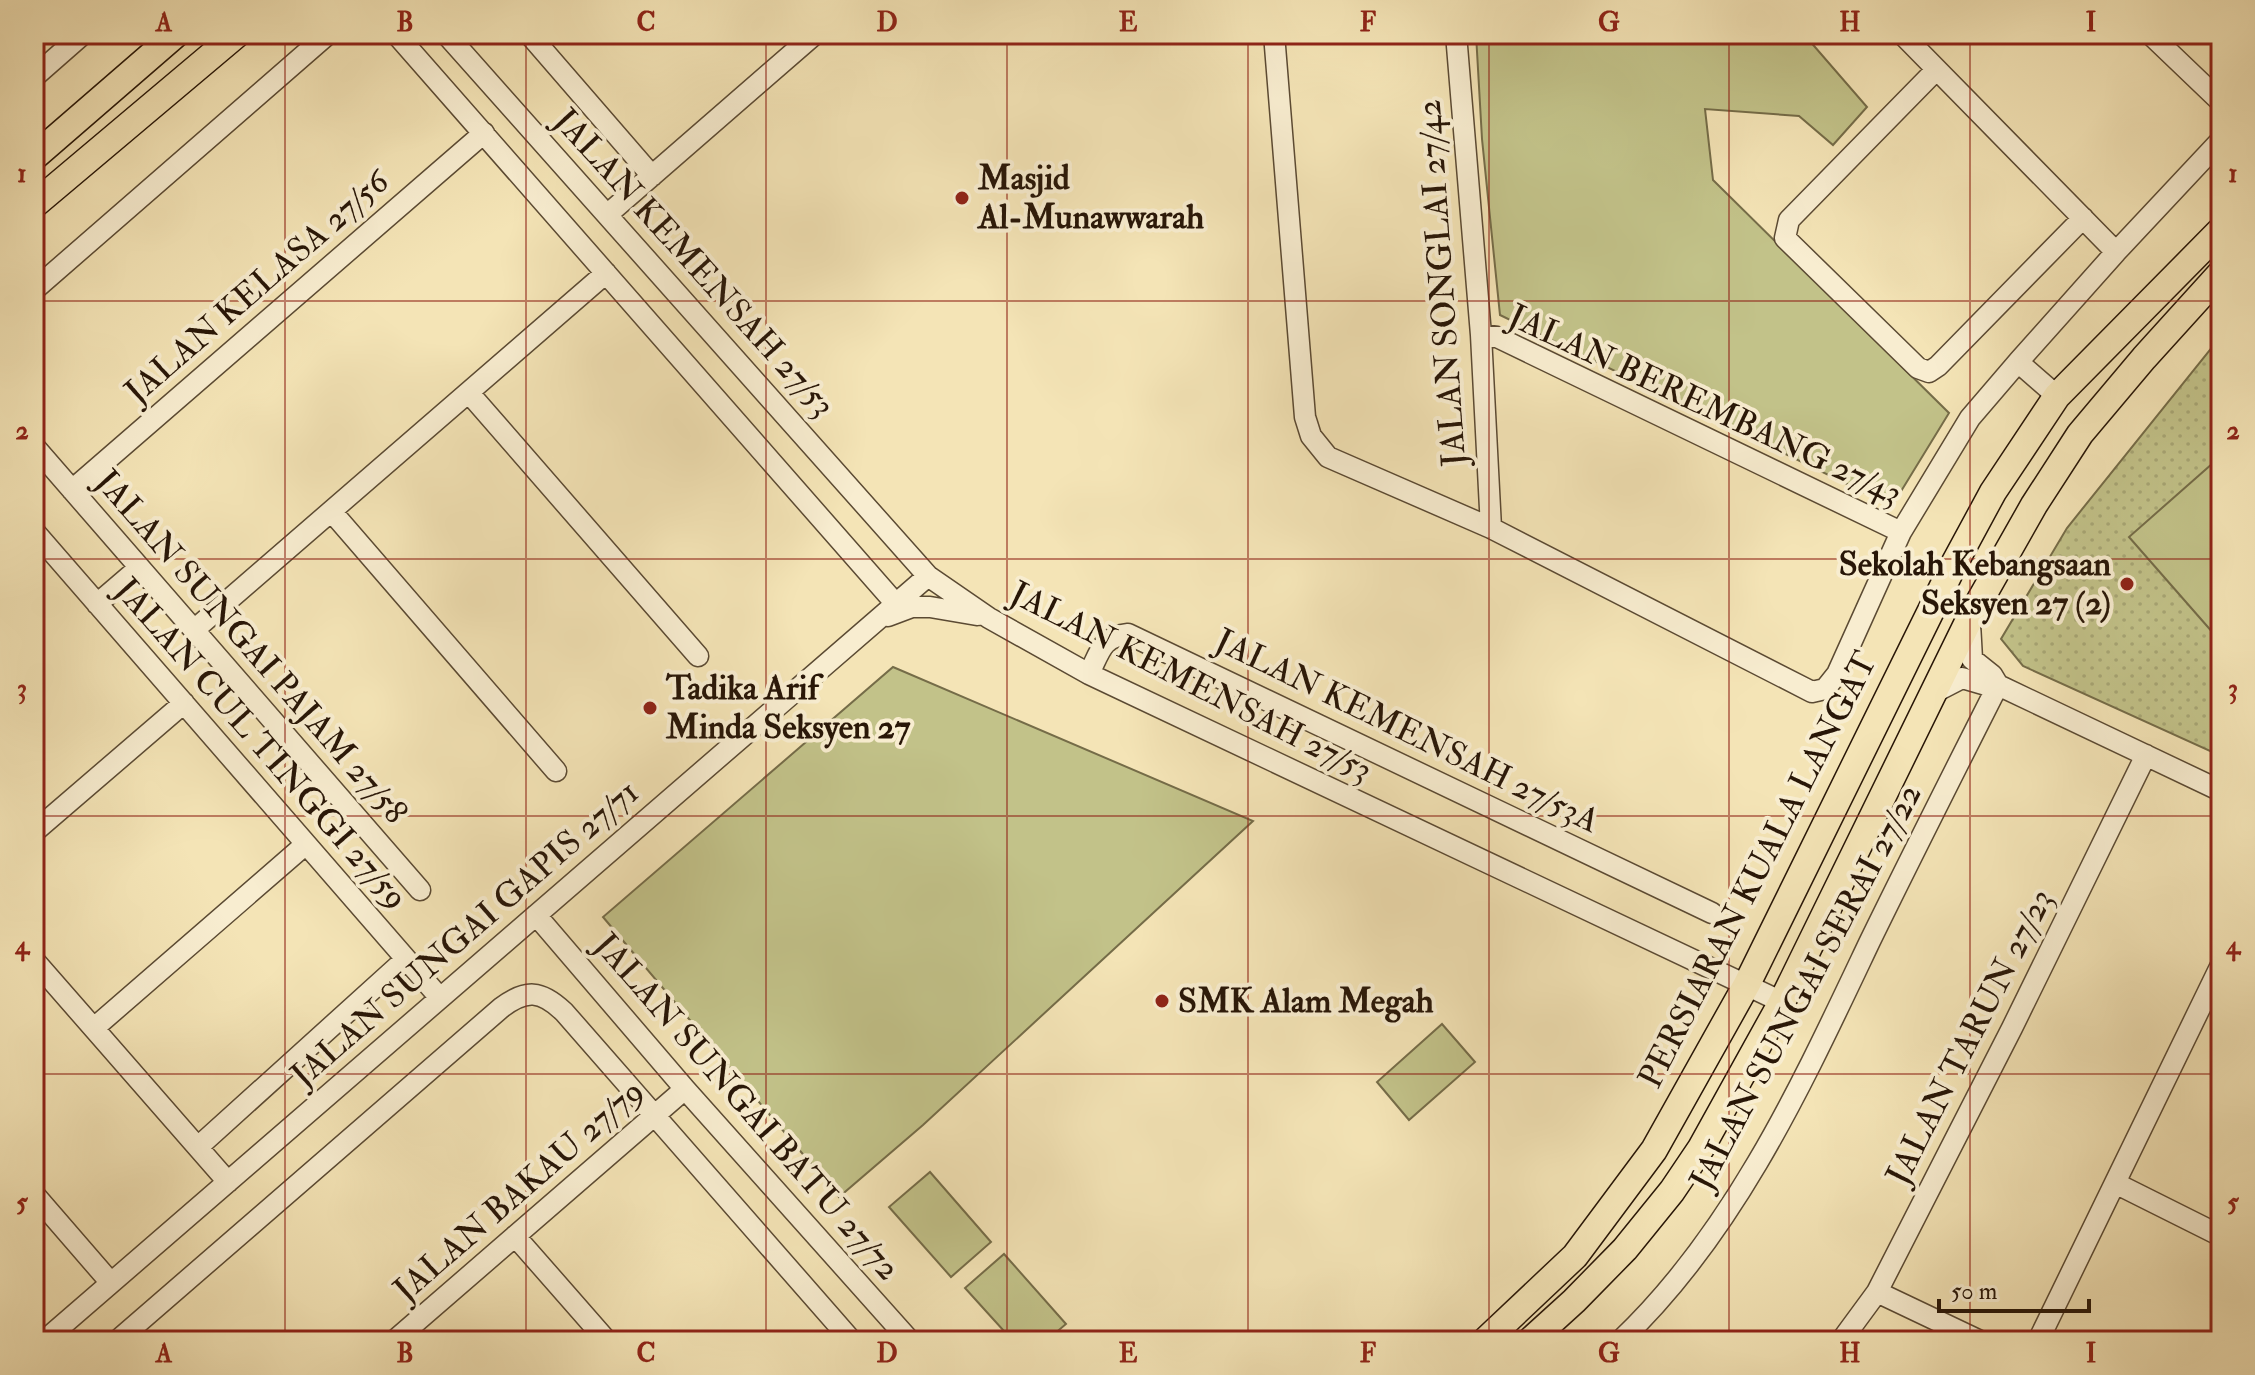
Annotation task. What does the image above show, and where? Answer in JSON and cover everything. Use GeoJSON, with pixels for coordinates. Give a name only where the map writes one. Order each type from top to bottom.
{"type":"FeatureCollection","features":[{"type":"Feature","properties":{"kind":"main road"},"geometry":{"type":"LineString","coordinates":[[34,157],[176,34]]}},
{"type":"Feature","properties":{"kind":"main road"},"geometry":{"type":"LineString","coordinates":[[34,205],[237,34]]}},
{"type":"Feature","properties":{"kind":"main road","name":"PERSIARAN KUALA LANGAT"},"geometry":{"type":"LineString","coordinates":[[1485,1341],[1575,1256],[1654,1150],[1747,984],[1953,566],[1993,492],[2057,396],[2221,230]]}},
{"type":"Feature","properties":{"kind":"main road"},"geometry":{"type":"LineString","coordinates":[[1530,1341],[1625,1249],[1672,1191],[1701,1148],[1782,1002],[1970,618],[2034,505],[2080,434],[2221,273]]}},
{"type":"Feature","properties":{"kind":"street"},"geometry":{"type":"LineString","coordinates":[[34,77],[83,34]]}},
{"type":"Feature","properties":{"kind":"street"},"geometry":{"type":"LineString","coordinates":[[34,290],[328,34]]}},
{"type":"Feature","properties":{"kind":"street"},"geometry":{"type":"LineString","coordinates":[[396,34],[896,604]]}},
{"type":"Feature","properties":{"kind":"street","name":"JALAN KEMENSAH 27/53"},"geometry":{"type":"LineString","coordinates":[[446,34],[928,576],[989,618],[1089,674],[1782,1002]]}},
{"type":"Feature","properties":{"kind":"street"},"geometry":{"type":"LineString","coordinates":[[529,34],[652,176]]}},
{"type":"Feature","properties":{"kind":"street"},"geometry":{"type":"LineString","coordinates":[[608,214],[815,34]]}},
{"type":"Feature","properties":{"kind":"street"},"geometry":{"type":"LineString","coordinates":[[1274,34],[1305,417],[1311,436],[1328,457],[1491,528],[1812,692],[1825,689],[1837,674],[1901,532],[1970,418],[2116,252],[2221,140]]}},
{"type":"Feature","properties":{"kind":"street","name":"JALAN SONGLAI 27/42"},"geometry":{"type":"LineString","coordinates":[[1456,34],[1481,335],[1491,528]]}},
{"type":"Feature","properties":{"kind":"street"},"geometry":{"type":"LineString","coordinates":[[1902,34],[2116,252]]}},
{"type":"Feature","properties":{"kind":"street"},"geometry":{"type":"LineString","coordinates":[[2150,34],[2221,102]]}},
{"type":"Feature","properties":{"kind":"street"},"geometry":{"type":"LineString","coordinates":[[1936,70],[1789,220],[1785,238],[1918,368],[1929,372],[2083,218]]}},
{"type":"Feature","properties":{"kind":"street","name":"JALAN KELASA 27/56"},"geometry":{"type":"LineString","coordinates":[[72,490],[484,133]]}},
{"type":"Feature","properties":{"kind":"street"},"geometry":{"type":"LineString","coordinates":[[194,630],[606,273]]}},
{"type":"Feature","properties":{"kind":"street","name":"JALAN BEREMBANG 27/43"},"geometry":{"type":"LineString","coordinates":[[1481,335],[1497,337],[1901,532]]}},
{"type":"Feature","properties":{"kind":"street"},"geometry":{"type":"LineString","coordinates":[[2018,362],[2057,396]]}},
{"type":"Feature","properties":{"kind":"street"},"geometry":{"type":"LineString","coordinates":[[469,393],[698,656]]}},
{"type":"Feature","properties":{"kind":"street","name":"JALAN SUNGAI PAJAM 27/58"},"geometry":{"type":"LineString","coordinates":[[34,446],[420,890]]}},
{"type":"Feature","properties":{"kind":"street"},"geometry":{"type":"LineString","coordinates":[[332,512],[556,771]]}},
{"type":"Feature","properties":{"kind":"street","name":"JALAN CUL TINGGI 27/59"},"geometry":{"type":"LineString","coordinates":[[37,541],[97,604],[440,998]]}},
{"type":"Feature","properties":{"kind":"street"},"geometry":{"type":"LineString","coordinates":[[97,604],[139,568]]}},
{"type":"Feature","properties":{"kind":"street","name":"JALAN SUNGAI GAPIS 27/71"},"geometry":{"type":"LineString","coordinates":[[44,1341],[928,576]]}},
{"type":"Feature","properties":{"kind":"street"},"geometry":{"type":"LineString","coordinates":[[877,621],[912,607],[947,608],[989,618]]}},
{"type":"Feature","properties":{"kind":"street"},"geometry":{"type":"LineString","coordinates":[[1970,618],[1972,659],[1992,675],[1998,685]]}},
{"type":"Feature","properties":{"kind":"street","name":"JALAN KEMENSAH 27/53A"},"geometry":{"type":"LineString","coordinates":[[1089,674],[1103,645],[1114,636],[1128,634],[1712,913]]}},
{"type":"Feature","properties":{"kind":"street"},"geometry":{"type":"LineString","coordinates":[[1931,694],[1962,678],[1998,685],[2221,791]]}},
{"type":"Feature","properties":{"kind":"street","name":"JALAN SUNGAI SERAI 27/22"},"geometry":{"type":"LineString","coordinates":[[1620,1341],[1699,1251],[1762,1157],[1998,685]]}},
{"type":"Feature","properties":{"kind":"street"},"geometry":{"type":"LineString","coordinates":[[34,832],[184,703]]}},
{"type":"Feature","properties":{"kind":"street","name":"JALAN TARUN 27/23"},"geometry":{"type":"LineString","coordinates":[[1841,1341],[1877,1292],[2012,1028],[2146,755]]}},
{"type":"Feature","properties":{"kind":"street"},"geometry":{"type":"LineString","coordinates":[[94,1028],[306,844]]}},
{"type":"Feature","properties":{"kind":"street","name":"JALAN SUNGAI BATU 27/72"},"geometry":{"type":"LineString","coordinates":[[536,915],[685,1089],[910,1341]]}},
{"type":"Feature","properties":{"kind":"street"},"geometry":{"type":"LineString","coordinates":[[198,1147],[406,959]]}},
{"type":"Feature","properties":{"kind":"street"},"geometry":{"type":"LineString","coordinates":[[34,960],[228,1182]]}},
{"type":"Feature","properties":{"kind":"street"},"geometry":{"type":"LineString","coordinates":[[2038,1341],[2115,1183],[2212,1007],[2221,965]]}},
{"type":"Feature","properties":{"kind":"street"},"geometry":{"type":"LineString","coordinates":[[117,1341],[515,997],[532,993],[551,999],[852,1341]]}},
{"type":"Feature","properties":{"kind":"street","name":"JALAN BAKAU 27/79"},"geometry":{"type":"LineString","coordinates":[[394,1341],[685,1089]]}},
{"type":"Feature","properties":{"kind":"street"},"geometry":{"type":"LineString","coordinates":[[2115,1183],[2221,1236]]}},
{"type":"Feature","properties":{"kind":"street"},"geometry":{"type":"LineString","coordinates":[[34,1194],[111,1283]]}},
{"type":"Feature","properties":{"kind":"street"},"geometry":{"type":"LineString","coordinates":[[515,1236],[607,1341]]}},
{"type":"Feature","properties":{"kind":"street"},"geometry":{"type":"LineString","coordinates":[[1877,1292],[1980,1341]]}},
{"type":"Feature","properties":{"kind":"green space"},"geometry":{"type":"Polygon","coordinates":[[[1476,34],[1813,34],[1808,39],[1867,107],[1833,145],[1799,116],[1705,109],[1713,180],[1949,413],[1892,506],[1500,315],[1482,139],[1476,34]]]}},
{"type":"Feature","properties":{"kind":"green space","name":"Sekolah Kebangsaan Seksyen 27 (2)"},"geometry":{"type":"Polygon","coordinates":[[[2221,336],[2221,756],[2023,666],[2001,639],[2067,528],[2221,336]]]}},
{"type":"Feature","properties":{"kind":"green space"},"geometry":{"type":"Polygon","coordinates":[[[2221,456],[2221,642],[2129,537],[2221,456]]]}},
{"type":"Feature","properties":{"kind":"green space"},"geometry":{"type":"Polygon","coordinates":[[[893,667],[1253,821],[923,1125],[839,1197],[603,917],[893,667]]]}},
{"type":"Feature","properties":{"kind":"green space"},"geometry":{"type":"Polygon","coordinates":[[[1442,1024],[1475,1062],[1409,1120],[1377,1082],[1442,1024]]]}},
{"type":"Feature","properties":{"kind":"green space"},"geometry":{"type":"Polygon","coordinates":[[[930,1172],[991,1242],[951,1277],[889,1207],[930,1172]]]}},
{"type":"Feature","properties":{"kind":"green space"},"geometry":{"type":"Polygon","coordinates":[[[1004,1254],[1066,1324],[1046,1341],[1013,1341],[965,1288],[1004,1254]]]}},
{"type":"Feature","properties":{"kind":"place","name":"Masjid Al-Munawwarah"},"geometry":{"type":"Point","coordinates":[962,198]}},
{"type":"Feature","properties":{"kind":"place","name":"Sekolah Kebangsaan Seksyen 27 (2)"},"geometry":{"type":"Point","coordinates":[2127,584]}},
{"type":"Feature","properties":{"kind":"place","name":"Tadika Arif Minda Seksyen 27"},"geometry":{"type":"Point","coordinates":[650,708]}},
{"type":"Feature","properties":{"kind":"place","name":"SMK Alam Megah"},"geometry":{"type":"Point","coordinates":[1162,1001]}}]}
